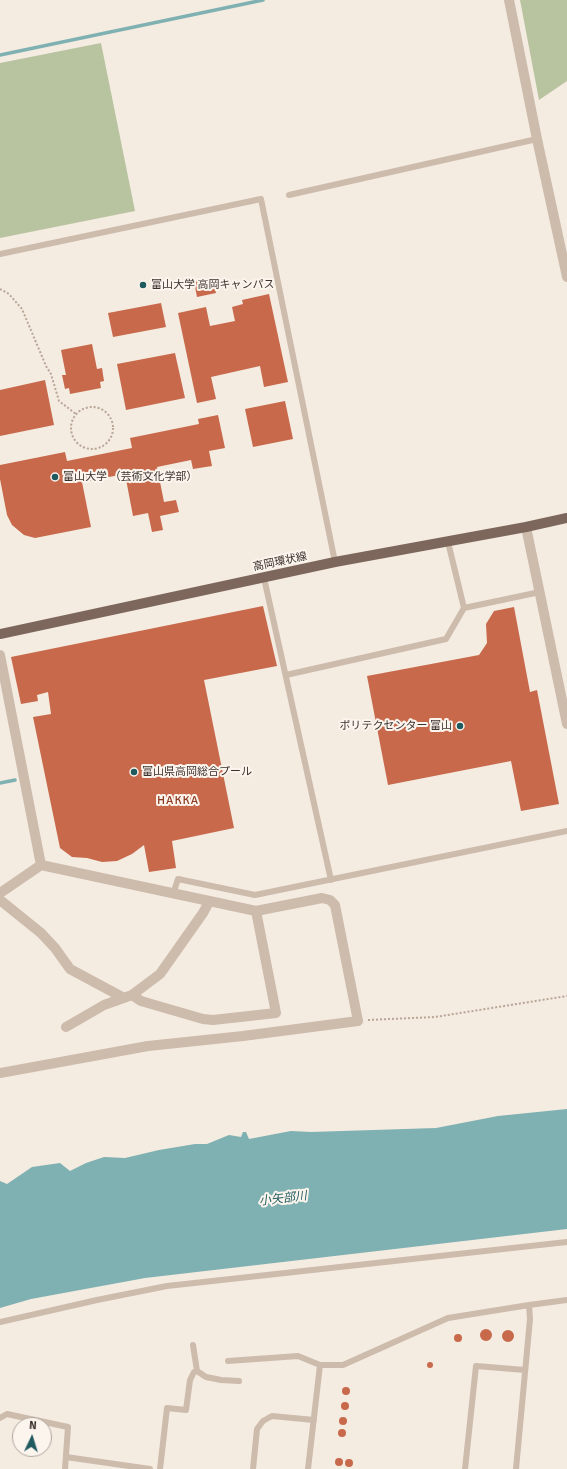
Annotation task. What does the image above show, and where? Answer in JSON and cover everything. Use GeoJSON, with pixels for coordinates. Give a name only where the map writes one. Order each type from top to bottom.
{"type":"FeatureCollection","features":[{"type":"Feature","properties":{"kind":"main road","name":"高岡環状線"},"geometry":{"type":"LineString","coordinates":[[0,634],[335,562],[448,542],[567,518]]}},
{"type":"Feature","properties":{"kind":"street"},"geometry":{"type":"LineString","coordinates":[[509,0],[567,278]]}},
{"type":"Feature","properties":{"kind":"street"},"geometry":{"type":"LineString","coordinates":[[526,527],[567,724]]}},
{"type":"Feature","properties":{"kind":"street"},"geometry":{"type":"LineString","coordinates":[[0,655],[41,865]]}},
{"type":"Feature","properties":{"kind":"street"},"geometry":{"type":"LineString","coordinates":[[0,893],[41,865],[256,912],[322,898],[330,900],[335,905],[358,1021],[243,1036],[148,1046],[0,1073]]}},
{"type":"Feature","properties":{"kind":"street"},"geometry":{"type":"LineString","coordinates":[[0,900],[41,933],[55,948],[70,969],[141,1001],[203,1019],[213,1020],[276,1013],[256,912]]}},
{"type":"Feature","properties":{"kind":"street"},"geometry":{"type":"LineString","coordinates":[[66,1027],[104,1005],[128,996],[160,974],[203,913],[209,902]]}},
{"type":"Feature","properties":{"kind":"lane"},"geometry":{"type":"LineString","coordinates":[[290,195],[537,139]]}},
{"type":"Feature","properties":{"kind":"lane"},"geometry":{"type":"LineString","coordinates":[[0,254],[261,199],[335,562]]}},
{"type":"Feature","properties":{"kind":"lane"},"geometry":{"type":"LineString","coordinates":[[286,675],[446,639],[464,608],[448,542]]}},
{"type":"Feature","properties":{"kind":"lane"},"geometry":{"type":"LineString","coordinates":[[264,578],[331,880]]}},
{"type":"Feature","properties":{"kind":"lane"},"geometry":{"type":"LineString","coordinates":[[464,608],[540,592]]}},
{"type":"Feature","properties":{"kind":"lane"},"geometry":{"type":"LineString","coordinates":[[173,894],[178,879],[255,896],[567,831]]}},
{"type":"Feature","properties":{"kind":"lane"},"geometry":{"type":"LineString","coordinates":[[0,1322],[167,1286],[567,1242]]}},
{"type":"Feature","properties":{"kind":"lane"},"geometry":{"type":"LineString","coordinates":[[228,1361],[298,1356],[320,1365],[343,1366],[448,1318],[567,1300]]}},
{"type":"Feature","properties":{"kind":"lane"},"geometry":{"type":"LineString","coordinates":[[516,1469],[526,1370],[530,1319],[529,1305]]}},
{"type":"Feature","properties":{"kind":"lane"},"geometry":{"type":"LineString","coordinates":[[193,1345],[197,1371],[206,1377],[221,1380],[240,1381]]}},
{"type":"Feature","properties":{"kind":"lane"},"geometry":{"type":"LineString","coordinates":[[308,1469],[320,1365]]}},
{"type":"Feature","properties":{"kind":"lane"},"geometry":{"type":"LineString","coordinates":[[465,1469],[476,1366],[526,1370]]}},
{"type":"Feature","properties":{"kind":"lane"},"geometry":{"type":"LineString","coordinates":[[160,1469],[167,1408],[186,1410],[190,1380],[194,1372],[197,1371]]}},
{"type":"Feature","properties":{"kind":"lane"},"geometry":{"type":"LineString","coordinates":[[0,1418],[7,1414],[68,1427],[65,1469]]}},
{"type":"Feature","properties":{"kind":"lane"},"geometry":{"type":"LineString","coordinates":[[253,1469],[256,1429],[263,1421],[272,1416],[314,1420]]}},
{"type":"Feature","properties":{"kind":"lane"},"geometry":{"type":"LineString","coordinates":[[66,1456],[150,1469]]}},
{"type":"Feature","properties":{"kind":"path"},"geometry":{"type":"LineString","coordinates":[[0,289],[9,294],[22,308],[51,374],[58,401],[76,414]]}},
{"type":"Feature","properties":{"kind":"path"},"geometry":{"type":"LineString","coordinates":[[88,407],[96,407],[108,413],[112,420],[113,426],[113,434],[110,440],[98,448],[85,448],[79,444],[74,439],[71,426],[72,419],[76,414],[82,409],[88,407]]}},
{"type":"Feature","properties":{"kind":"path"},"geometry":{"type":"LineString","coordinates":[[358,1021],[435,1017],[567,996]]}},
{"type":"Feature","properties":{"kind":"green space"},"geometry":{"type":"Polygon","coordinates":[[[520,0],[567,0],[567,81],[539,100],[520,0]]]}},
{"type":"Feature","properties":{"kind":"green space"},"geometry":{"type":"Polygon","coordinates":[[[101,43],[135,211],[0,238],[0,63],[101,43]]]}},
{"type":"Feature","properties":{"kind":"water","name":"小矢部川"},"geometry":{"type":"Polygon","coordinates":[[[567,1109],[567,1229],[145,1278],[31,1299],[0,1308],[0,1181],[7,1184],[32,1167],[60,1163],[70,1171],[86,1163],[104,1157],[125,1158],[159,1150],[195,1144],[207,1144],[229,1135],[241,1137],[243,1132],[246,1132],[249,1139],[291,1131],[311,1132],[436,1128],[498,1116],[567,1109]]]}},
{"type":"Feature","properties":{"kind":"building"},"geometry":{"type":"Polygon","coordinates":[[[212,277],[216,293],[197,297],[194,281],[212,277]]]}},
{"type":"Feature","properties":{"kind":"building"},"geometry":{"type":"Polygon","coordinates":[[[269,294],[288,382],[264,387],[260,366],[211,377],[216,399],[197,403],[178,313],[206,307],[210,326],[235,321],[232,307],[243,304],[242,300],[269,294]]]}},
{"type":"Feature","properties":{"kind":"building"},"geometry":{"type":"Polygon","coordinates":[[[161,303],[166,327],[113,337],[108,313],[161,303]]]}},
{"type":"Feature","properties":{"kind":"building"},"geometry":{"type":"Polygon","coordinates":[[[92,344],[97,369],[102,368],[104,381],[100,382],[101,388],[70,394],[69,388],[65,389],[62,375],[66,375],[61,350],[92,344]]]}},
{"type":"Feature","properties":{"kind":"building"},"geometry":{"type":"Polygon","coordinates":[[[175,353],[185,398],[126,410],[117,364],[175,353]]]}},
{"type":"Feature","properties":{"kind":"building"},"geometry":{"type":"Polygon","coordinates":[[[45,380],[54,425],[0,436],[0,390],[45,380]]]}},
{"type":"Feature","properties":{"kind":"building"},"geometry":{"type":"Polygon","coordinates":[[[285,401],[293,439],[253,447],[245,409],[285,401]]]}},
{"type":"Feature","properties":{"kind":"building","name":"富山大学 （芸術文化学部）"},"geometry":{"type":"Polygon","coordinates":[[[218,415],[225,448],[209,451],[212,466],[193,469],[191,460],[157,467],[164,502],[176,500],[179,512],[160,516],[163,530],[152,532],[148,513],[133,516],[125,474],[82,482],[91,527],[35,538],[24,535],[12,525],[7,515],[0,479],[0,465],[65,452],[67,461],[132,448],[130,438],[199,424],[198,419],[218,415]]]}},
{"type":"Feature","properties":{"kind":"building","name":"富山県高岡総合プール"},"geometry":{"type":"Polygon","coordinates":[[[263,606],[277,666],[204,680],[234,828],[172,841],[176,868],[149,872],[144,845],[132,854],[117,861],[102,862],[87,858],[72,857],[60,848],[33,717],[51,714],[48,692],[37,695],[38,701],[21,704],[11,657],[263,606]]]}},
{"type":"Feature","properties":{"kind":"building","name":"ポリテクセンター 富山"},"geometry":{"type":"Polygon","coordinates":[[[514,607],[530,692],[537,690],[559,804],[521,811],[511,761],[388,785],[367,676],[479,655],[487,643],[486,624],[494,611],[514,607]]]}},
{"type":"Feature","properties":{"kind":"building"},"geometry":{"type":"Polygon","coordinates":[[[488,1329],[491,1330],[491,1340],[484,1341],[481,1340],[480,1333],[481,1330],[488,1329]]]}},
{"type":"Feature","properties":{"kind":"building"},"geometry":{"type":"Polygon","coordinates":[[[510,1330],[513,1331],[513,1341],[506,1342],[503,1341],[502,1334],[503,1331],[510,1330]]]}},
{"type":"Feature","properties":{"kind":"building"},"geometry":{"type":"Polygon","coordinates":[[[456,1334],[460,1334],[462,1338],[460,1342],[456,1342],[454,1340],[454,1336],[456,1334]]]}},
{"type":"Feature","properties":{"kind":"building"},"geometry":{"type":"Polygon","coordinates":[[[430,1362],[433,1365],[430,1368],[427,1365],[430,1362]]]}},
{"type":"Feature","properties":{"kind":"building"},"geometry":{"type":"Polygon","coordinates":[[[344,1387],[348,1387],[350,1391],[348,1395],[344,1395],[342,1393],[342,1389],[344,1387]]]}},
{"type":"Feature","properties":{"kind":"building"},"geometry":{"type":"Polygon","coordinates":[[[343,1402],[347,1402],[349,1406],[347,1410],[343,1410],[341,1408],[341,1404],[343,1402]]]}},
{"type":"Feature","properties":{"kind":"building"},"geometry":{"type":"Polygon","coordinates":[[[341,1417],[345,1417],[347,1421],[345,1425],[341,1425],[339,1423],[339,1419],[341,1417]]]}},
{"type":"Feature","properties":{"kind":"building"},"geometry":{"type":"Polygon","coordinates":[[[340,1429],[344,1429],[346,1433],[344,1437],[340,1437],[338,1435],[338,1431],[340,1429]]]}},
{"type":"Feature","properties":{"kind":"building"},"geometry":{"type":"Polygon","coordinates":[[[337,1458],[341,1458],[343,1462],[341,1466],[337,1466],[335,1464],[335,1460],[337,1458]]]}},
{"type":"Feature","properties":{"kind":"building"},"geometry":{"type":"Polygon","coordinates":[[[347,1459],[351,1459],[353,1463],[351,1467],[347,1467],[345,1465],[345,1461],[347,1459]]]}},
{"type":"Feature","properties":{"kind":"waterway"},"geometry":{"type":"LineString","coordinates":[[0,55],[263,0]]}},
{"type":"Feature","properties":{"kind":"waterway"},"geometry":{"type":"LineString","coordinates":[[0,783],[15,780]]}},
{"type":"Feature","properties":{"kind":"place","name":"富山大学 高岡キャンパス"},"geometry":{"type":"Point","coordinates":[143,285]}},
{"type":"Feature","properties":{"kind":"place","name":"富山大学 （芸術文化学部）"},"geometry":{"type":"Point","coordinates":[55,477]}},
{"type":"Feature","properties":{"kind":"place","name":"ポリテクセンター 富山"},"geometry":{"type":"Point","coordinates":[460,726]}},
{"type":"Feature","properties":{"kind":"place","name":"富山県高岡総合プール"},"geometry":{"type":"Point","coordinates":[134,772]}},
{"type":"Feature","properties":{"kind":"district","name":"HAKKA"},"geometry":{"type":"Point","coordinates":[178,801]}}]}
